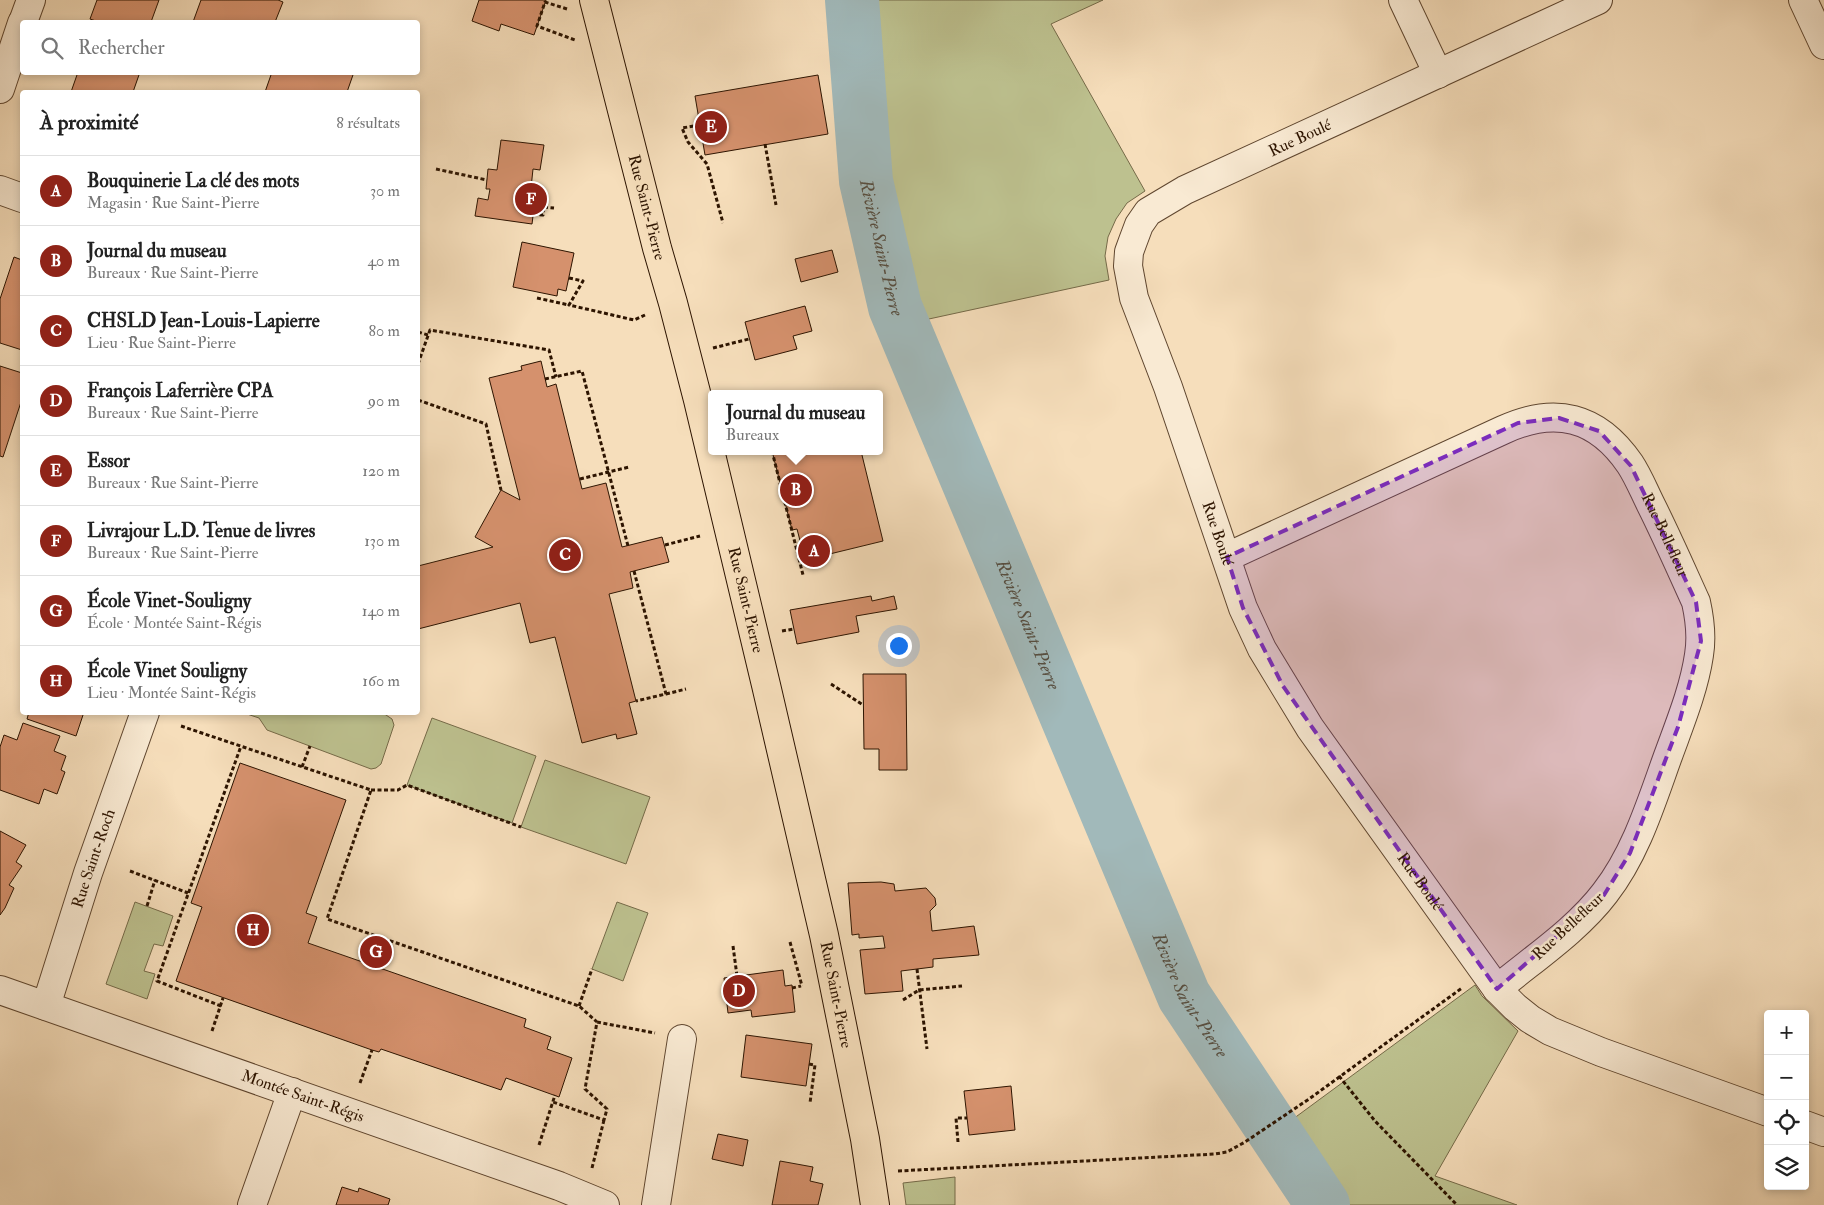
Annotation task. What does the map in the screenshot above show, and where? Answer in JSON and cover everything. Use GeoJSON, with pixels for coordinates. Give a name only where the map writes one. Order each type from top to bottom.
{"type":"FeatureCollection","features":[{"type":"Feature","properties":{"kind":"main road","name":"Rue Saint-Pierre"},"geometry":{"type":"LineString","coordinates":[[585,6],[673,303],[708,442]]}},
{"type":"Feature","properties":{"kind":"main road","name":"Rue Saint-Pierre"},"geometry":{"type":"LineString","coordinates":[[711,455],[824,935],[865,1138],[875,1205]]}},
{"type":"Feature","properties":{"kind":"street"},"geometry":{"type":"LineString","coordinates":[[24,20],[30,0]]}},
{"type":"Feature","properties":{"kind":"street"},"geometry":{"type":"LineString","coordinates":[[1403,0],[1438,74]]}},
{"type":"Feature","properties":{"kind":"street","name":"Rue Boulé"},"geometry":{"type":"LineString","coordinates":[[1598,0],[1185,190],[1148,212],[1136,233],[1129,252],[1128,266],[1134,298],[1168,387],[1243,608],[1262,649],[1310,728],[1498,989],[1522,1013],[1550,1032],[1764,1111]]}},
{"type":"Feature","properties":{"kind":"street"},"geometry":{"type":"LineString","coordinates":[[1803,0],[1824,44]]}},
{"type":"Feature","properties":{"kind":"street"},"geometry":{"type":"LineString","coordinates":[[0,89],[20,32]]}},
{"type":"Feature","properties":{"kind":"street"},"geometry":{"type":"LineString","coordinates":[[0,190],[20,197]]}},
{"type":"Feature","properties":{"kind":"street","name":"Rue Bellefleur"},"geometry":{"type":"LineString","coordinates":[[1227,557],[1510,426],[1532,419],[1559,418],[1585,424],[1599,430],[1611,440],[1631,466],[1659,521],[1696,602],[1700,620],[1700,641],[1695,672],[1678,727],[1640,831],[1619,874],[1604,895],[1583,916],[1498,989]]}},
{"type":"Feature","properties":{"kind":"street","name":"Rue Saint-Roch"},"geometry":{"type":"LineString","coordinates":[[46,1006],[88,873],[144,715]]}},
{"type":"Feature","properties":{"kind":"street","name":"Montée Saint-Régis"},"geometry":{"type":"LineString","coordinates":[[0,990],[559,1186],[603,1205]]}},
{"type":"Feature","properties":{"kind":"street"},"geometry":{"type":"LineString","coordinates":[[656,1205],[682,1039]]}},
{"type":"Feature","properties":{"kind":"street"},"geometry":{"type":"LineString","coordinates":[[252,1205],[292,1092]]}},
{"type":"Feature","properties":{"kind":"street"},"geometry":{"type":"LineString","coordinates":[[1809,1127],[1824,1132]]}},
{"type":"Feature","properties":{"kind":"path"},"geometry":{"type":"LineString","coordinates":[[583,43],[537,26],[545,2],[585,6]]}},
{"type":"Feature","properties":{"kind":"path"},"geometry":{"type":"LineString","coordinates":[[700,125],[682,128],[688,142],[707,164],[723,223]]}},
{"type":"Feature","properties":{"kind":"path"},"geometry":{"type":"LineString","coordinates":[[765,144],[776,205]]}},
{"type":"Feature","properties":{"kind":"path"},"geometry":{"type":"LineString","coordinates":[[436,169],[487,180]]}},
{"type":"Feature","properties":{"kind":"path"},"geometry":{"type":"LineString","coordinates":[[533,214],[543,215],[544,198],[539,198]]}},
{"type":"Feature","properties":{"kind":"path"},"geometry":{"type":"LineString","coordinates":[[544,207],[554,208]]}},
{"type":"Feature","properties":{"kind":"path"},"geometry":{"type":"LineString","coordinates":[[569,278],[584,281],[570,305]]}},
{"type":"Feature","properties":{"kind":"path"},"geometry":{"type":"LineString","coordinates":[[537,298],[634,320],[651,310]]}},
{"type":"Feature","properties":{"kind":"path"},"geometry":{"type":"LineString","coordinates":[[420,358],[430,330],[549,350],[556,377]]}},
{"type":"Feature","properties":{"kind":"path"},"geometry":{"type":"LineString","coordinates":[[420,333],[428,335]]}},
{"type":"Feature","properties":{"kind":"path"},"geometry":{"type":"LineString","coordinates":[[709,349],[749,339]]}},
{"type":"Feature","properties":{"kind":"path"},"geometry":{"type":"LineString","coordinates":[[545,379],[582,370],[628,546]]}},
{"type":"Feature","properties":{"kind":"path"},"geometry":{"type":"LineString","coordinates":[[420,401],[486,424],[501,490]]}},
{"type":"Feature","properties":{"kind":"path"},"geometry":{"type":"LineString","coordinates":[[773,455],[803,575]]}},
{"type":"Feature","properties":{"kind":"path"},"geometry":{"type":"LineString","coordinates":[[580,479],[628,467]]}},
{"type":"Feature","properties":{"kind":"path"},"geometry":{"type":"LineString","coordinates":[[664,544],[706,535]]}},
{"type":"Feature","properties":{"kind":"path"},"geometry":{"type":"LineString","coordinates":[[798,556],[804,555]]}},
{"type":"Feature","properties":{"kind":"path"},"geometry":{"type":"LineString","coordinates":[[634,571],[666,694]]}},
{"type":"Feature","properties":{"kind":"path"},"geometry":{"type":"LineString","coordinates":[[778,632],[794,629]]}},
{"type":"Feature","properties":{"kind":"path"},"geometry":{"type":"LineString","coordinates":[[831,684],[863,705]]}},
{"type":"Feature","properties":{"kind":"path"},"geometry":{"type":"LineString","coordinates":[[636,701],[686,689]]}},
{"type":"Feature","properties":{"kind":"path"},"geometry":{"type":"LineString","coordinates":[[181,726],[371,790],[398,790],[407,785],[521,827]]}},
{"type":"Feature","properties":{"kind":"path"},"geometry":{"type":"LineString","coordinates":[[221,1006],[157,981],[241,746]]}},
{"type":"Feature","properties":{"kind":"path"},"geometry":{"type":"LineString","coordinates":[[302,767],[310,746]]}},
{"type":"Feature","properties":{"kind":"path"},"geometry":{"type":"LineString","coordinates":[[371,790],[327,919],[579,1006],[597,1022],[646,1031]]}},
{"type":"Feature","properties":{"kind":"path"},"geometry":{"type":"LineString","coordinates":[[199,863],[204,865]]}},
{"type":"Feature","properties":{"kind":"path"},"geometry":{"type":"LineString","coordinates":[[130,871],[188,893]]}},
{"type":"Feature","properties":{"kind":"path"},"geometry":{"type":"LineString","coordinates":[[147,906],[155,880]]}},
{"type":"Feature","properties":{"kind":"path"},"geometry":{"type":"LineString","coordinates":[[790,942],[802,986]]}},
{"type":"Feature","properties":{"kind":"path"},"geometry":{"type":"LineString","coordinates":[[733,946],[736,976]]}},
{"type":"Feature","properties":{"kind":"path"},"geometry":{"type":"LineString","coordinates":[[579,1006],[592,970]]}},
{"type":"Feature","properties":{"kind":"path"},"geometry":{"type":"LineString","coordinates":[[917,970],[927,1049]]}},
{"type":"Feature","properties":{"kind":"path"},"geometry":{"type":"LineString","coordinates":[[792,988],[811,984]]}},
{"type":"Feature","properties":{"kind":"path"},"geometry":{"type":"LineString","coordinates":[[903,1000],[919,990],[962,986]]}},
{"type":"Feature","properties":{"kind":"path"},"geometry":{"type":"LineString","coordinates":[[895,1171],[1227,1152],[1246,1142],[1309,1099],[1464,987]]}},
{"type":"Feature","properties":{"kind":"path"},"geometry":{"type":"LineString","coordinates":[[212,1031],[224,998]]}},
{"type":"Feature","properties":{"kind":"path"},"geometry":{"type":"LineString","coordinates":[[592,1170],[607,1109],[585,1090],[597,1022]]}},
{"type":"Feature","properties":{"kind":"path"},"geometry":{"type":"LineString","coordinates":[[360,1083],[372,1050]]}},
{"type":"Feature","properties":{"kind":"path"},"geometry":{"type":"LineString","coordinates":[[809,1064],[815,1065],[810,1103]]}},
{"type":"Feature","properties":{"kind":"path"},"geometry":{"type":"LineString","coordinates":[[1340,1076],[1375,1121],[1457,1205]]}},
{"type":"Feature","properties":{"kind":"path"},"geometry":{"type":"LineString","coordinates":[[539,1146],[555,1095]]}},
{"type":"Feature","properties":{"kind":"path"},"geometry":{"type":"LineString","coordinates":[[553,1102],[604,1120]]}},
{"type":"Feature","properties":{"kind":"path"},"geometry":{"type":"LineString","coordinates":[[958,1142],[956,1118],[967,1118]]}},
{"type":"Feature","properties":{"kind":"highlighted area"},"geometry":{"type":"Polygon","coordinates":[[[1559,418],[1599,431],[1631,466],[1696,602],[1701,641],[1678,727],[1630,853],[1604,895],[1497,989],[1283,686],[1243,608],[1227,557],[1518,423],[1559,418]]]}},
{"type":"Feature","properties":{"kind":"green space"},"geometry":{"type":"Polygon","coordinates":[[[872,0],[1103,0],[1051,24],[1145,191],[1127,203],[1116,219],[1108,237],[1105,256],[1109,280],[915,322],[889,175],[872,0]]]}},
{"type":"Feature","properties":{"kind":"green space"},"geometry":{"type":"Polygon","coordinates":[[[250,715],[386,715],[392,719],[394,725],[381,764],[371,769],[267,730],[259,718],[250,715]]]}},
{"type":"Feature","properties":{"kind":"green space"},"geometry":{"type":"Polygon","coordinates":[[[432,718],[536,756],[512,823],[407,785],[432,718]]]}},
{"type":"Feature","properties":{"kind":"green space"},"geometry":{"type":"Polygon","coordinates":[[[545,760],[650,797],[626,864],[521,827],[545,760]]]}},
{"type":"Feature","properties":{"kind":"green space"},"geometry":{"type":"Polygon","coordinates":[[[135,902],[173,916],[163,946],[154,944],[144,971],[155,974],[147,999],[106,984],[135,902]]]}},
{"type":"Feature","properties":{"kind":"green space"},"geometry":{"type":"Polygon","coordinates":[[[617,902],[648,913],[623,981],[592,969],[617,902]]]}},
{"type":"Feature","properties":{"kind":"green space"},"geometry":{"type":"Polygon","coordinates":[[[1475,985],[1482,996],[1518,1031],[1435,1176],[1517,1205],[1349,1205],[1293,1119],[1475,985]]]}},
{"type":"Feature","properties":{"kind":"green space"},"geometry":{"type":"Polygon","coordinates":[[[955,1177],[955,1205],[906,1205],[903,1183],[955,1177]]]}},
{"type":"Feature","properties":{"kind":"building"},"geometry":{"type":"Polygon","coordinates":[[[97,0],[159,0],[152,20],[90,19],[97,0]]]}},
{"type":"Feature","properties":{"kind":"building"},"geometry":{"type":"Polygon","coordinates":[[[201,0],[278,0],[283,2],[276,20],[194,20],[201,0]]]}},
{"type":"Feature","properties":{"kind":"building"},"geometry":{"type":"Polygon","coordinates":[[[479,0],[546,0],[534,35],[501,24],[499,31],[472,21],[479,0]]]}},
{"type":"Feature","properties":{"kind":"building"},"geometry":{"type":"Polygon","coordinates":[[[77,75],[139,75],[134,90],[72,90],[77,75]]]}},
{"type":"Feature","properties":{"kind":"building"},"geometry":{"type":"Polygon","coordinates":[[[271,75],[353,75],[348,90],[266,90],[271,75]]]}},
{"type":"Feature","properties":{"kind":"building"},"geometry":{"type":"Polygon","coordinates":[[[818,75],[828,134],[705,155],[695,96],[818,75]]]}},
{"type":"Feature","properties":{"kind":"building"},"geometry":{"type":"Polygon","coordinates":[[[501,140],[544,145],[540,170],[533,169],[531,188],[540,190],[538,209],[534,208],[532,224],[475,216],[478,198],[488,200],[490,189],[486,189],[488,169],[497,170],[501,140]]]}},
{"type":"Feature","properties":{"kind":"building"},"geometry":{"type":"Polygon","coordinates":[[[522,242],[574,253],[566,291],[558,289],[557,296],[513,287],[522,242]]]}},
{"type":"Feature","properties":{"kind":"building"},"geometry":{"type":"Polygon","coordinates":[[[832,250],[838,272],[801,282],[795,259],[832,250]]]}},
{"type":"Feature","properties":{"kind":"building"},"geometry":{"type":"Polygon","coordinates":[[[14,257],[20,259],[20,349],[0,343],[0,299],[14,257]]]}},
{"type":"Feature","properties":{"kind":"building"},"geometry":{"type":"Polygon","coordinates":[[[805,306],[812,331],[793,336],[797,349],[755,360],[745,322],[805,306]]]}},
{"type":"Feature","properties":{"kind":"building"},"geometry":{"type":"Polygon","coordinates":[[[541,361],[547,387],[556,384],[582,489],[606,483],[622,547],[662,537],[669,562],[630,572],[633,588],[609,594],[636,701],[629,703],[637,734],[617,739],[616,734],[582,743],[555,637],[530,643],[520,603],[420,628],[420,565],[493,547],[475,537],[501,490],[520,500],[489,378],[522,370],[521,366],[541,361]]]}},
{"type":"Feature","properties":{"kind":"building"},"geometry":{"type":"Polygon","coordinates":[[[0,366],[20,372],[20,405],[3,457],[0,456],[0,366]]]}},
{"type":"Feature","properties":{"kind":"building"},"geometry":{"type":"Polygon","coordinates":[[[773,455],[862,455],[883,541],[805,560],[797,529],[792,530],[773,455]]]}},
{"type":"Feature","properties":{"kind":"building"},"geometry":{"type":"Polygon","coordinates":[[[871,596],[872,601],[894,596],[897,609],[856,616],[859,632],[797,644],[790,610],[871,596]]]}},
{"type":"Feature","properties":{"kind":"building"},"geometry":{"type":"Polygon","coordinates":[[[863,674],[906,674],[907,770],[879,770],[879,749],[864,749],[863,674]]]}},
{"type":"Feature","properties":{"kind":"building"},"geometry":{"type":"Polygon","coordinates":[[[28,715],[83,715],[76,736],[27,719],[28,715]]]}},
{"type":"Feature","properties":{"kind":"building"},"geometry":{"type":"Polygon","coordinates":[[[23,723],[60,736],[54,751],[66,756],[61,770],[65,772],[57,794],[44,789],[39,804],[0,790],[0,747],[4,735],[17,740],[23,723]]]}},
{"type":"Feature","properties":{"kind":"building"},"geometry":{"type":"Polygon","coordinates":[[[240,763],[346,800],[306,913],[317,917],[308,943],[526,1019],[524,1027],[551,1037],[547,1049],[572,1058],[559,1097],[506,1078],[501,1090],[381,1049],[379,1052],[372,1050],[176,981],[202,907],[191,903],[240,763]]]}},
{"type":"Feature","properties":{"kind":"building"},"geometry":{"type":"Polygon","coordinates":[[[0,831],[26,845],[16,862],[22,866],[9,885],[14,888],[0,915],[0,831]]]}},
{"type":"Feature","properties":{"kind":"building"},"geometry":{"type":"Polygon","coordinates":[[[881,882],[894,884],[895,891],[926,888],[935,898],[936,905],[930,911],[932,931],[974,926],[979,955],[933,959],[933,967],[901,971],[903,991],[865,994],[860,950],[885,948],[883,936],[859,938],[859,934],[852,935],[848,883],[881,882]]]}},
{"type":"Feature","properties":{"kind":"building"},"geometry":{"type":"Polygon","coordinates":[[[783,970],[785,986],[792,985],[795,1012],[752,1017],[751,1010],[728,1013],[724,978],[783,970]]]}},
{"type":"Feature","properties":{"kind":"building"},"geometry":{"type":"Polygon","coordinates":[[[746,1035],[812,1044],[806,1086],[741,1077],[746,1035]]]}},
{"type":"Feature","properties":{"kind":"building"},"geometry":{"type":"Polygon","coordinates":[[[1011,1086],[1015,1130],[969,1135],[964,1091],[1011,1086]]]}},
{"type":"Feature","properties":{"kind":"building"},"geometry":{"type":"Polygon","coordinates":[[[718,1134],[748,1140],[743,1166],[712,1159],[718,1134]]]}},
{"type":"Feature","properties":{"kind":"building"},"geometry":{"type":"Polygon","coordinates":[[[780,1161],[813,1167],[810,1181],[823,1184],[818,1205],[772,1205],[780,1161]]]}},
{"type":"Feature","properties":{"kind":"building"},"geometry":{"type":"Polygon","coordinates":[[[342,1187],[358,1192],[359,1188],[390,1199],[388,1205],[336,1205],[342,1187]]]}},
{"type":"Feature","properties":{"kind":"waterway","name":"Rivière Saint-Pierre"},"geometry":{"type":"LineString","coordinates":[[852,0],[866,181],[895,307],[1184,996],[1323,1205]]}},
{"type":"Feature","properties":{"kind":"place","name":"Essor"},"geometry":{"type":"Point","coordinates":[711,127]}},
{"type":"Feature","properties":{"kind":"place","name":"Livrajour L.D. Tenue de livres"},"geometry":{"type":"Point","coordinates":[531,199]}},
{"type":"Feature","properties":{"kind":"place","name":"Journal du museau"},"geometry":{"type":"Point","coordinates":[796,490]}},
{"type":"Feature","properties":{"kind":"place","name":"Bouquinerie La clé des mots"},"geometry":{"type":"Point","coordinates":[814,551]}},
{"type":"Feature","properties":{"kind":"place","name":"CHSLD Jean-Louis-Lapierre"},"geometry":{"type":"Point","coordinates":[565,555]}},
{"type":"Feature","properties":{"kind":"place","name":"École Vinet Souligny"},"geometry":{"type":"Point","coordinates":[253,930]}},
{"type":"Feature","properties":{"kind":"place","name":"École Vinet-Souligny"},"geometry":{"type":"Point","coordinates":[376,952]}},
{"type":"Feature","properties":{"kind":"place","name":"François Laferrière CPA"},"geometry":{"type":"Point","coordinates":[739,991]}}]}
